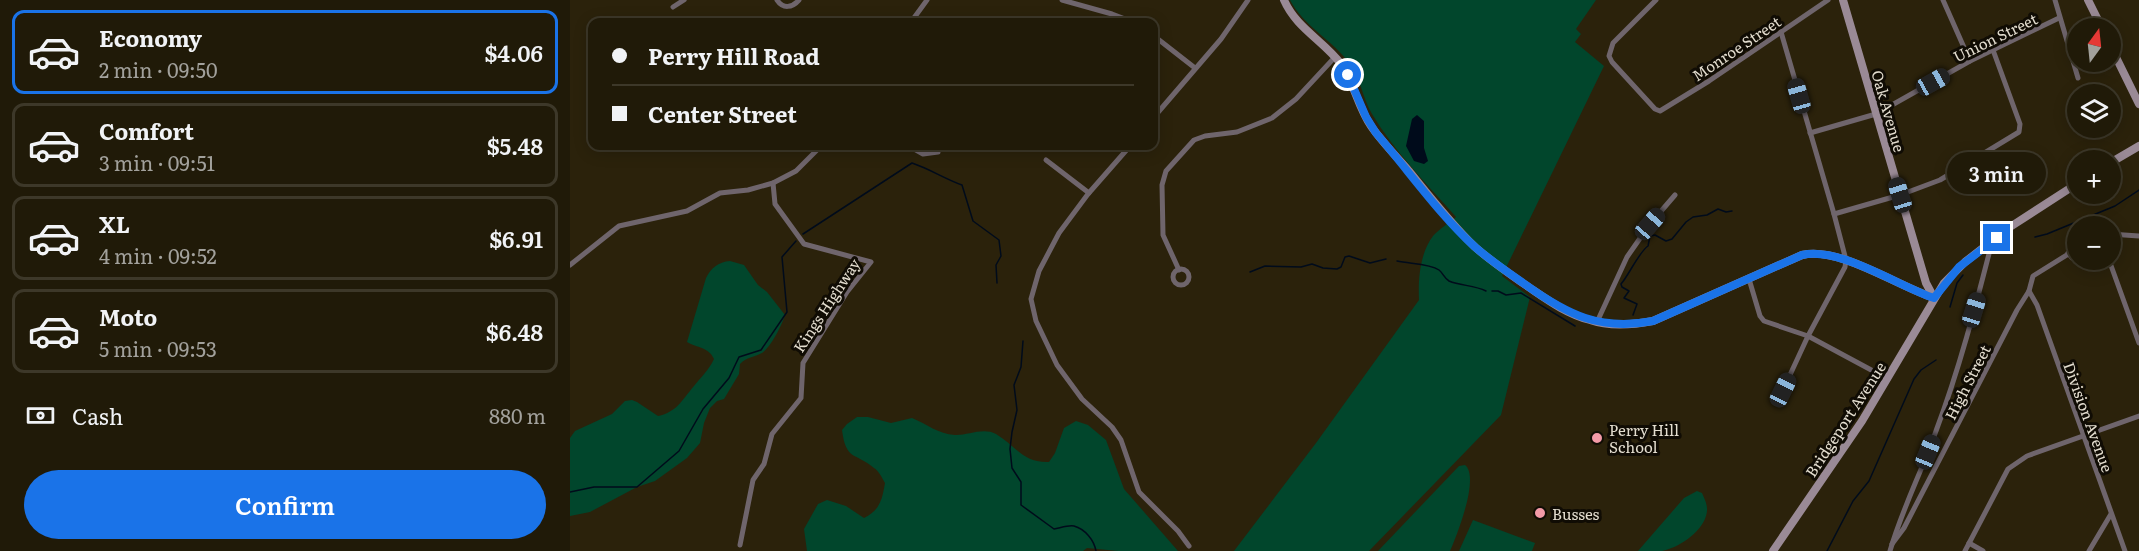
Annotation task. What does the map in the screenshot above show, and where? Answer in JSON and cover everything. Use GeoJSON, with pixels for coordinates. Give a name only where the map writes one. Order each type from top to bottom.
{"type":"FeatureCollection","features":[{"type":"Feature","properties":{"kind":"street"},"geometry":{"type":"LineString","coordinates":[[673,7],[684,0]]}},
{"type":"Feature","properties":{"kind":"street"},"geometry":{"type":"LineString","coordinates":[[777,0],[781,5],[788,7],[799,0]]}},
{"type":"Feature","properties":{"kind":"street"},"geometry":{"type":"LineString","coordinates":[[914,18],[927,0]]}},
{"type":"Feature","properties":{"kind":"street"},"geometry":{"type":"LineString","coordinates":[[1062,0],[1122,18]]}},
{"type":"Feature","properties":{"kind":"street"},"geometry":{"type":"LineString","coordinates":[[1158,112],[1221,39],[1248,0]]}},
{"type":"Feature","properties":{"kind":"street"},"geometry":{"type":"LineString","coordinates":[[1284,0],[1302,27],[1335,57],[1348,75],[1366,117],[1376,133],[1468,240],[1498,266],[1572,314],[1597,322],[1629,325],[1653,321],[1809,253],[1823,253],[1846,260],[1934,298]]}},
{"type":"Feature","properties":{"kind":"street","name":"Monroe Street"},"geometry":{"type":"LineString","coordinates":[[1656,0],[1612,43],[1609,56],[1612,62],[1659,111],[1664,110],[1828,0]]}},
{"type":"Feature","properties":{"kind":"street","name":"Oak Avenue"},"geometry":{"type":"LineString","coordinates":[[1843,0],[1926,283],[1934,298]]}},
{"type":"Feature","properties":{"kind":"street"},"geometry":{"type":"LineString","coordinates":[[1943,0],[1970,61]]}},
{"type":"Feature","properties":{"kind":"street"},"geometry":{"type":"LineString","coordinates":[[2055,0],[2078,78]]}},
{"type":"Feature","properties":{"kind":"street"},"geometry":{"type":"LineString","coordinates":[[2088,0],[2097,18]]}},
{"type":"Feature","properties":{"kind":"street","name":"Union Street"},"geometry":{"type":"LineString","coordinates":[[1810,133],[1876,114],[1970,61],[2059,18]]}},
{"type":"Feature","properties":{"kind":"street"},"geometry":{"type":"LineString","coordinates":[[1781,32],[1846,260],[1845,267],[1808,336],[1783,390]]}},
{"type":"Feature","properties":{"kind":"street"},"geometry":{"type":"LineString","coordinates":[[1158,39],[1195,68]]}},
{"type":"Feature","properties":{"kind":"street"},"geometry":{"type":"LineString","coordinates":[[1834,214],[1900,195],[1940,180],[2019,132],[2020,124],[1993,50]]}},
{"type":"Feature","properties":{"kind":"street"},"geometry":{"type":"LineString","coordinates":[[1179,270],[1163,235],[1162,185],[1166,171],[1194,140],[1205,136],[1236,132],[1272,118],[1296,99],[1335,57]]}},
{"type":"Feature","properties":{"kind":"street"},"geometry":{"type":"LineString","coordinates":[[2121,67],[2139,104]]}},
{"type":"Feature","properties":{"kind":"street"},"geometry":{"type":"LineString","coordinates":[[2121,157],[2139,146]]}},
{"type":"Feature","properties":{"kind":"street"},"geometry":{"type":"LineString","coordinates":[[570,265],[619,226],[687,211],[720,193],[748,190],[773,183],[796,171],[816,150]]}},
{"type":"Feature","properties":{"kind":"street"},"geometry":{"type":"LineString","coordinates":[[916,150],[923,154],[938,152]]}},
{"type":"Feature","properties":{"kind":"street"},"geometry":{"type":"LineString","coordinates":[[1127,150],[1059,232],[1040,271],[1031,299],[1033,309],[1057,365],[1082,399],[1112,427],[1121,440],[1139,492],[1189,546]]}},
{"type":"Feature","properties":{"kind":"street"},"geometry":{"type":"LineString","coordinates":[[1046,160],[1089,193]]}},
{"type":"Feature","properties":{"kind":"street","name":"Kings Highway"},"geometry":{"type":"LineString","coordinates":[[740,545],[753,480],[764,464],[772,434],[801,398],[803,363],[847,292],[871,262],[804,244],[776,204],[773,183]]}},
{"type":"Feature","properties":{"kind":"street","name":"Bridgeport Avenue"},"geometry":{"type":"LineString","coordinates":[[1773,551],[1888,379],[1934,298],[1959,267],[2031,213],[2067,190]]}},
{"type":"Feature","properties":{"kind":"street"},"geometry":{"type":"LineString","coordinates":[[1597,322],[1627,257],[1650,224],[1675,195]]}},
{"type":"Feature","properties":{"kind":"street"},"geometry":{"type":"LineString","coordinates":[[2121,235],[2139,236]]}},
{"type":"Feature","properties":{"kind":"street"},"geometry":{"type":"LineString","coordinates":[[1890,551],[1945,407],[1992,242]]}},
{"type":"Feature","properties":{"kind":"street","name":"High Street"},"geometry":{"type":"LineString","coordinates":[[1892,544],[1904,528],[2029,291],[2032,276],[2067,254]]}},
{"type":"Feature","properties":{"kind":"street"},"geometry":{"type":"LineString","coordinates":[[2113,270],[2139,343]]}},
{"type":"Feature","properties":{"kind":"street"},"geometry":{"type":"LineString","coordinates":[[1749,279],[1760,316],[1764,321],[1808,336],[1888,379]]}},
{"type":"Feature","properties":{"kind":"street","name":"Division Avenue"},"geometry":{"type":"LineString","coordinates":[[2029,291],[2037,305],[2125,551]]}},
{"type":"Feature","properties":{"kind":"street"},"geometry":{"type":"LineString","coordinates":[[1965,551],[2011,465],[2027,456],[2139,416]]}},
{"type":"Feature","properties":{"kind":"street"},"geometry":{"type":"LineString","coordinates":[[2089,551],[2111,514]]}},
{"type":"Feature","properties":{"kind":"street"},"geometry":{"type":"LineString","coordinates":[[1969,543],[1983,551]]}},
{"type":"Feature","properties":{"kind":"green space"},"geometry":{"type":"Polygon","coordinates":[[[1290,0],[1596,0],[1576,29],[1581,34],[1575,42],[1604,66],[1502,276],[1530,297],[1501,415],[1369,551],[1234,551],[1316,443],[1419,300],[1420,275],[1425,250],[1433,236],[1456,217],[1390,141],[1372,114],[1355,72],[1347,60],[1302,17],[1290,0]]]}},
{"type":"Feature","properties":{"kind":"green space"},"geometry":{"type":"Polygon","coordinates":[[[730,261],[744,265],[758,285],[767,292],[785,315],[779,330],[762,353],[740,364],[739,374],[724,399],[717,401],[710,408],[700,443],[687,458],[655,481],[637,487],[590,512],[570,516],[570,438],[575,431],[612,414],[625,401],[637,402],[658,416],[670,412],[679,405],[714,359],[706,350],[687,342],[706,278],[715,266],[730,261]]]}},
{"type":"Feature","properties":{"kind":"green space"},"geometry":{"type":"Polygon","coordinates":[[[857,417],[868,417],[891,423],[912,418],[938,431],[955,435],[991,432],[1026,457],[1040,462],[1049,462],[1055,453],[1064,428],[1076,421],[1088,425],[1106,440],[1124,489],[1178,551],[1118,551],[1087,548],[1083,551],[807,551],[804,529],[818,504],[827,500],[846,506],[864,518],[874,512],[881,499],[885,483],[876,469],[852,455],[846,447],[842,430],[857,417]]]}},
{"type":"Feature","properties":{"kind":"green space"},"geometry":{"type":"Polygon","coordinates":[[[1465,465],[1469,471],[1469,493],[1450,551],[1378,551],[1459,466],[1465,465]]]}},
{"type":"Feature","properties":{"kind":"green space"},"geometry":{"type":"Polygon","coordinates":[[[1697,491],[1702,493],[1707,510],[1703,522],[1694,534],[1682,543],[1662,551],[1638,551],[1684,498],[1697,491]]]}},
{"type":"Feature","properties":{"kind":"green space"},"geometry":{"type":"Polygon","coordinates":[[[1473,520],[1535,543],[1532,551],[1459,551],[1473,520]]]}},
{"type":"Feature","properties":{"kind":"water"},"geometry":{"type":"Polygon","coordinates":[[[1417,115],[1424,121],[1424,148],[1428,161],[1424,164],[1414,161],[1406,146],[1412,119],[1417,115]]]}},
{"type":"Feature","properties":{"kind":"waterway"},"geometry":{"type":"LineString","coordinates":[[803,234],[912,163],[962,185],[973,221],[999,240],[1001,256],[996,265],[997,283]]}},
{"type":"Feature","properties":{"kind":"waterway"},"geometry":{"type":"LineString","coordinates":[[2035,237],[2115,206],[2139,190]]}},
{"type":"Feature","properties":{"kind":"waterway"},"geometry":{"type":"LineString","coordinates":[[1633,315],[1637,304],[1624,298],[1629,291],[1621,284],[1648,246],[1650,236],[1655,235],[1666,241],[1672,239],[1693,217],[1707,215],[1718,209],[1726,212],[1732,211]]}},
{"type":"Feature","properties":{"kind":"waterway"},"geometry":{"type":"LineString","coordinates":[[570,492],[594,487],[637,487],[679,451],[703,409],[729,378],[739,357],[761,350],[787,312],[782,257],[796,241]]}},
{"type":"Feature","properties":{"kind":"waterway"},"geometry":{"type":"LineString","coordinates":[[1250,272],[1265,266],[1301,267],[1312,264],[1337,269],[1341,267],[1345,257],[1349,256],[1370,263],[1386,259]]}},
{"type":"Feature","properties":{"kind":"waterway"},"geometry":{"type":"LineString","coordinates":[[1397,261],[1430,266],[1439,270],[1449,281],[1486,291]]}},
{"type":"Feature","properties":{"kind":"waterway"},"geometry":{"type":"LineString","coordinates":[[1950,307],[1957,283],[1963,275]]}},
{"type":"Feature","properties":{"kind":"waterway"},"geometry":{"type":"LineString","coordinates":[[1492,291],[1506,295],[1521,293],[1575,326]]}},
{"type":"Feature","properties":{"kind":"waterway"},"geometry":{"type":"LineString","coordinates":[[1023,341],[1021,367],[1014,385],[1017,410],[1010,449],[1012,468],[1021,482],[1021,505],[1054,529],[1067,526],[1078,527],[1091,539],[1096,551]]}},
{"type":"Feature","properties":{"kind":"waterway"},"geometry":{"type":"LineString","coordinates":[[1827,551],[1853,501],[1869,481],[1914,379],[1921,370],[1936,360]]}},
{"type":"Feature","properties":{"kind":"place","name":"Perry Hill School"},"geometry":{"type":"Point","coordinates":[1597,438]}},
{"type":"Feature","properties":{"kind":"place","name":"Busses"},"geometry":{"type":"Point","coordinates":[1540,513]}},
{"type":"Feature","properties":{"kind":"route"},"geometry":{"type":"LineString","coordinates":[[1348,75],[1366,117],[1376,133],[1468,240],[1498,266],[1555,305],[1590,321],[1629,325],[1653,321],[1802,255],[1816,252],[1846,260],[1934,298],[1959,267],[1997,238]]}}]}
